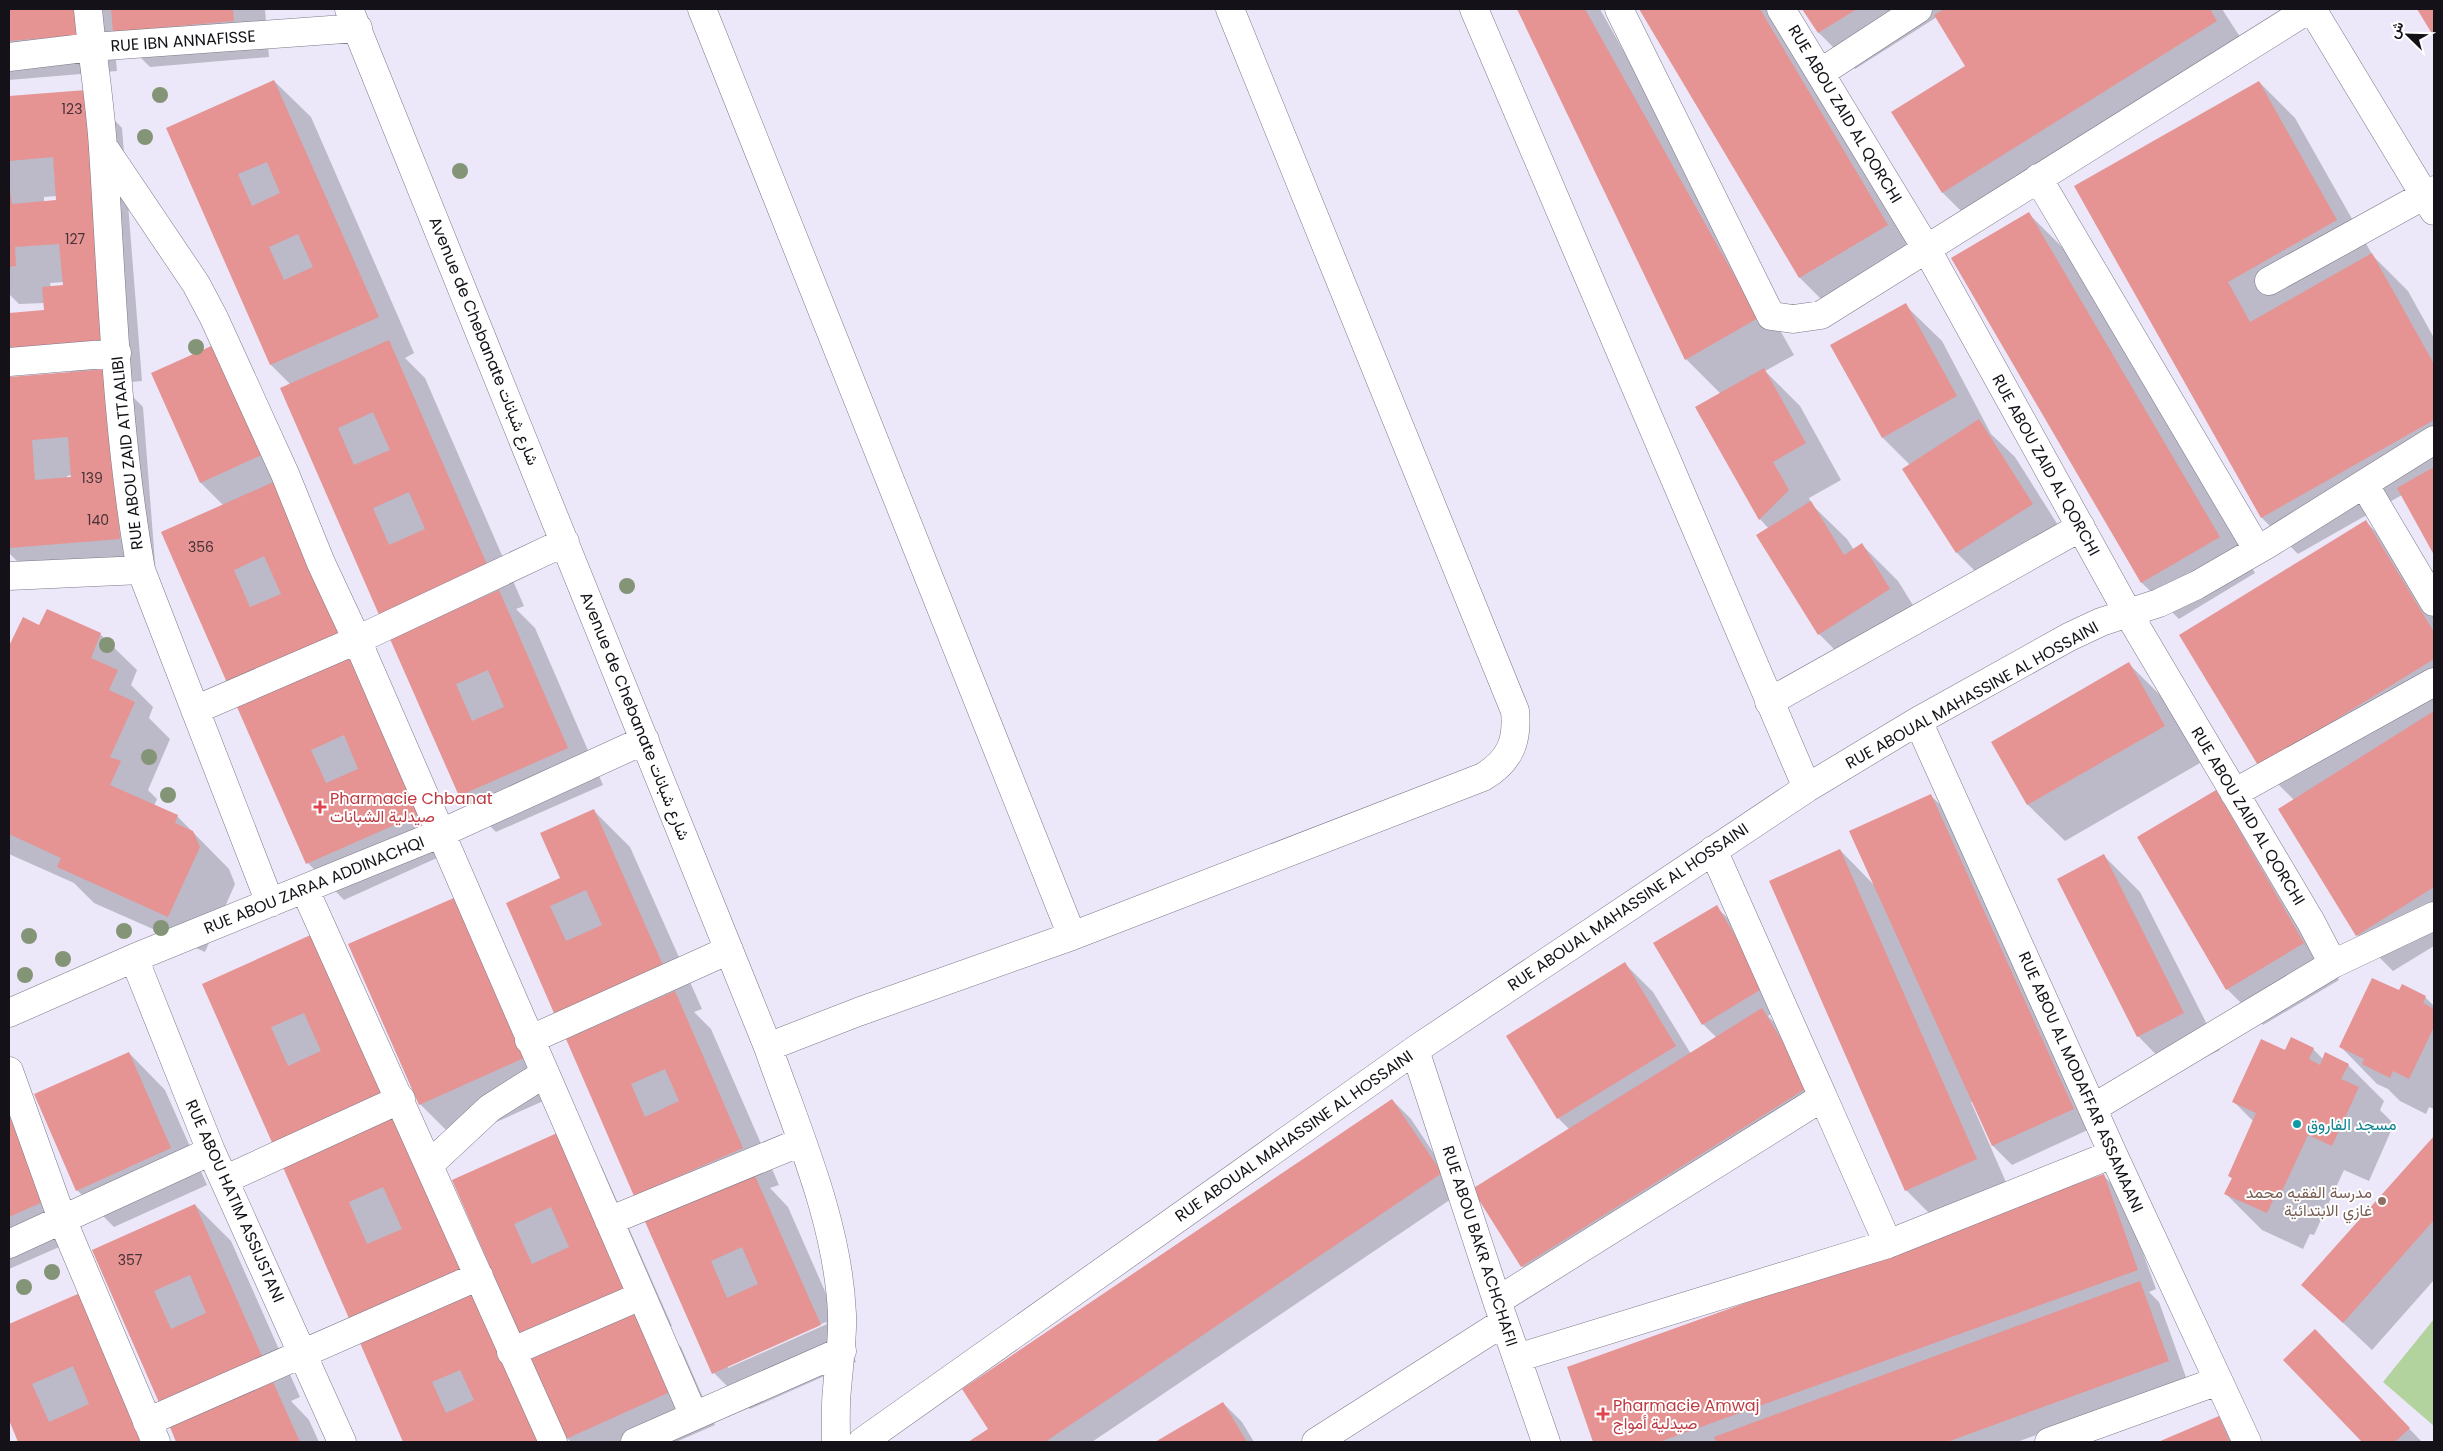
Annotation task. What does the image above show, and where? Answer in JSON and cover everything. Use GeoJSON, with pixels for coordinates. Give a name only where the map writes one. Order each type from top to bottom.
{"type":"FeatureCollection","features":[{"type":"Feature","properties":{"kind":"street","name":"RUE ABOU ZAID ATTAALIBI"},"geometry":{"type":"LineString","coordinates":[[88,9],[103,146],[117,353],[131,517],[141,570],[270,903]]}},
{"type":"Feature","properties":{"kind":"street"},"geometry":{"type":"LineString","coordinates":[[702,9],[1072,936]]}},
{"type":"Feature","properties":{"kind":"street"},"geometry":{"type":"LineString","coordinates":[[768,1047],[858,1012],[1072,936],[1484,777],[1498,768],[1508,755],[1516,726],[1511,702],[1230,9]]}},
{"type":"Feature","properties":{"kind":"street"},"geometry":{"type":"LineString","coordinates":[[1474,9],[1807,788]]}},
{"type":"Feature","properties":{"kind":"street"},"geometry":{"type":"LineString","coordinates":[[1618,9],[1771,316],[1794,319],[1821,315],[2311,9],[2431,199],[2269,281]]}},
{"type":"Feature","properties":{"kind":"street","name":"RUE ABOU ZAID AL QORCHI"},"geometry":{"type":"LineString","coordinates":[[1781,9],[1926,248],[2128,614],[2311,922],[2333,964]]}},
{"type":"Feature","properties":{"kind":"street"},"geometry":{"type":"LineString","coordinates":[[1820,73],[1918,9]]}},
{"type":"Feature","properties":{"kind":"street","name":"RUE IBN ANNAFISSE"},"geometry":{"type":"LineString","coordinates":[[9,57],[353,19]]}},
{"type":"Feature","properties":{"kind":"street","name":"Avenue de Chebanate شارع شبانات"},"geometry":{"type":"LineString","coordinates":[[353,19],[768,1047],[826,1215],[842,1312],[842,1351],[836,1390],[836,1442]]}},
{"type":"Feature","properties":{"kind":"street"},"geometry":{"type":"LineString","coordinates":[[103,146],[196,284],[214,318],[285,474],[321,564],[357,640],[439,834],[694,1416]]}},
{"type":"Feature","properties":{"kind":"street"},"geometry":{"type":"LineString","coordinates":[[2038,178],[2257,549]]}},
{"type":"Feature","properties":{"kind":"street"},"geometry":{"type":"LineString","coordinates":[[9,362],[117,353]]}},
{"type":"Feature","properties":{"kind":"street","name":"RUE ABOUAL MAHASSINE AL HOSSAINI"},"geometry":{"type":"LineString","coordinates":[[862,1442],[1415,1050],[1807,788],[1918,721],[2070,637],[2101,622],[2159,603],[2197,586],[2434,440]]}},
{"type":"Feature","properties":{"kind":"street"},"geometry":{"type":"LineString","coordinates":[[2364,484],[2434,602]]}},
{"type":"Feature","properties":{"kind":"street"},"geometry":{"type":"LineString","coordinates":[[1769,702],[2080,527]]}},
{"type":"Feature","properties":{"kind":"street"},"geometry":{"type":"LineString","coordinates":[[196,710],[357,640],[565,542]]}},
{"type":"Feature","properties":{"kind":"street"},"geometry":{"type":"LineString","coordinates":[[9,576],[141,570]]}},
{"type":"Feature","properties":{"kind":"street"},"geometry":{"type":"LineString","coordinates":[[2234,793],[2434,682]]}},
{"type":"Feature","properties":{"kind":"street","name":"RUE ABOU AL MODAFFAR ASSAMAANI"},"geometry":{"type":"LineString","coordinates":[[1918,721],[2113,1154],[2247,1442]]}},
{"type":"Feature","properties":{"kind":"street","name":"RUE ABOU ZARAA ADDINACHQI"},"geometry":{"type":"LineString","coordinates":[[9,1013],[134,958],[439,834],[645,740]]}},
{"type":"Feature","properties":{"kind":"street"},"geometry":{"type":"LineString","coordinates":[[1713,850],[1888,1244]]}},
{"type":"Feature","properties":{"kind":"street"},"geometry":{"type":"LineString","coordinates":[[305,890],[401,1099],[552,1442]]}},
{"type":"Feature","properties":{"kind":"street"},"geometry":{"type":"LineString","coordinates":[[2093,1108],[2333,964],[2434,916]]}},
{"type":"Feature","properties":{"kind":"street"},"geometry":{"type":"LineString","coordinates":[[529,1040],[729,950]]}},
{"type":"Feature","properties":{"kind":"street","name":"RUE ABOU HATIM ASSIJSTANI"},"geometry":{"type":"LineString","coordinates":[[134,958],[211,1151],[342,1442]]}},
{"type":"Feature","properties":{"kind":"street","name":"RUE ABOU BAKR ACHCHAFII"},"geometry":{"type":"LineString","coordinates":[[1415,1050],[1546,1442]]}},
{"type":"Feature","properties":{"kind":"street"},"geometry":{"type":"LineString","coordinates":[[9,1070],[62,1218],[151,1432],[302,1354],[479,1276]]}},
{"type":"Feature","properties":{"kind":"street"},"geometry":{"type":"LineString","coordinates":[[429,1165],[490,1108],[544,1074]]}},
{"type":"Feature","properties":{"kind":"street"},"geometry":{"type":"LineString","coordinates":[[1316,1442],[1501,1312],[1823,1096]]}},
{"type":"Feature","properties":{"kind":"street"},"geometry":{"type":"LineString","coordinates":[[224,1180],[401,1099]]}},
{"type":"Feature","properties":{"kind":"street"},"geometry":{"type":"LineString","coordinates":[[608,1221],[801,1142]]}},
{"type":"Feature","properties":{"kind":"street"},"geometry":{"type":"LineString","coordinates":[[9,1244],[211,1151]]}},
{"type":"Feature","properties":{"kind":"street"},"geometry":{"type":"LineString","coordinates":[[1517,1358],[1888,1244],[2113,1154]]}},
{"type":"Feature","properties":{"kind":"street"},"geometry":{"type":"LineString","coordinates":[[511,1352],[641,1296]]}},
{"type":"Feature","properties":{"kind":"street"},"geometry":{"type":"LineString","coordinates":[[635,1442],[842,1351]]}},
{"type":"Feature","properties":{"kind":"street"},"geometry":{"type":"LineString","coordinates":[[2049,1442],[2218,1381]]}},
{"type":"Feature","properties":{"kind":"green space"},"geometry":{"type":"Polygon","coordinates":[[[2434,1319],[2434,1426],[2383,1382],[2434,1319]]]}},
{"type":"Feature","properties":{"kind":"building"},"geometry":{"type":"Polygon","coordinates":[[[9,9],[79,9],[81,35],[9,41],[9,9]]]}},
{"type":"Feature","properties":{"kind":"building"},"geometry":{"type":"Polygon","coordinates":[[[111,9],[233,9],[234,21],[113,32],[111,9]]]}},
{"type":"Feature","properties":{"kind":"building"},"geometry":{"type":"Polygon","coordinates":[[[1517,9],[1585,9],[1758,318],[1685,360],[1517,9]]]}},
{"type":"Feature","properties":{"kind":"building"},"geometry":{"type":"Polygon","coordinates":[[[1639,9],[1760,9],[1888,225],[1799,278],[1639,9]]]}},
{"type":"Feature","properties":{"kind":"building"},"geometry":{"type":"Polygon","coordinates":[[[1802,9],[1857,9],[1818,33],[1802,9]]]}},
{"type":"Feature","properties":{"kind":"building"},"geometry":{"type":"Polygon","coordinates":[[[1944,9],[2210,9],[2217,21],[1942,193],[1891,112],[1965,66],[1934,15],[1944,9]]]}},
{"type":"Feature","properties":{"kind":"building"},"geometry":{"type":"Polygon","coordinates":[[[2417,9],[2434,9],[2434,37],[2417,9]]]}},
{"type":"Feature","properties":{"kind":"building"},"geometry":{"type":"Polygon","coordinates":[[[274,80],[379,317],[270,365],[166,128],[274,80]],[[267,162],[238,174],[252,206],[280,193],[267,162]],[[298,234],[269,247],[284,280],[313,267],[298,234]]]}},
{"type":"Feature","properties":{"kind":"building"},"geometry":{"type":"Polygon","coordinates":[[[2259,81],[2337,220],[2228,282],[2250,322],[2372,253],[2434,364],[2434,420],[2261,518],[2074,186],[2259,81]]]}},
{"type":"Feature","properties":{"kind":"building"},"geometry":{"type":"Polygon","coordinates":[[[86,90],[106,345],[9,353],[9,313],[44,310],[42,287],[63,285],[59,244],[15,247],[16,266],[9,267],[9,184],[12,204],[56,200],[53,157],[9,161],[9,96],[86,90]]]}},
{"type":"Feature","properties":{"kind":"building"},"geometry":{"type":"Polygon","coordinates":[[[2029,212],[2220,537],[2141,583],[1951,258],[2029,212]]]}},
{"type":"Feature","properties":{"kind":"building"},"geometry":{"type":"Polygon","coordinates":[[[1906,303],[1957,396],[1882,438],[1830,345],[1906,303]]]}},
{"type":"Feature","properties":{"kind":"building"},"geometry":{"type":"Polygon","coordinates":[[[389,340],[489,569],[380,617],[280,388],[389,340]],[[373,412],[338,428],[354,465],[390,450],[373,412]],[[409,492],[373,508],[389,545],[425,529],[409,492]]]}},
{"type":"Feature","properties":{"kind":"building"},"geometry":{"type":"Polygon","coordinates":[[[218,343],[266,453],[200,483],[151,373],[218,343]]]}},
{"type":"Feature","properties":{"kind":"building"},"geometry":{"type":"Polygon","coordinates":[[[1764,368],[1806,443],[1773,462],[1789,490],[1759,520],[1695,407],[1764,368]]]}},
{"type":"Feature","properties":{"kind":"building"},"geometry":{"type":"Polygon","coordinates":[[[108,369],[120,539],[9,548],[9,377],[108,369]],[[68,437],[32,440],[35,480],[71,477],[68,437]]]}},
{"type":"Feature","properties":{"kind":"building"},"geometry":{"type":"Polygon","coordinates":[[[1979,419],[2033,504],[1956,553],[1902,469],[1979,419]]]}},
{"type":"Feature","properties":{"kind":"building"},"geometry":{"type":"Polygon","coordinates":[[[2434,467],[2434,555],[2397,488],[2434,467]]]}},
{"type":"Feature","properties":{"kind":"building"},"geometry":{"type":"Polygon","coordinates":[[[278,480],[345,633],[228,685],[161,532],[278,480]],[[264,556],[234,570],[250,607],[281,594],[264,556]]]}},
{"type":"Feature","properties":{"kind":"building"},"geometry":{"type":"Polygon","coordinates":[[[1811,501],[1844,555],[1862,543],[1890,589],[1818,635],[1756,535],[1811,501]]]}},
{"type":"Feature","properties":{"kind":"building"},"geometry":{"type":"Polygon","coordinates":[[[2366,520],[2434,632],[2434,659],[2259,767],[2179,635],[2366,520]]]}},
{"type":"Feature","properties":{"kind":"building"},"geometry":{"type":"Polygon","coordinates":[[[499,590],[568,748],[459,796],[390,639],[499,590]],[[488,670],[456,684],[472,721],[504,707],[488,670]]]}},
{"type":"Feature","properties":{"kind":"building"},"geometry":{"type":"Polygon","coordinates":[[[47,609],[101,633],[91,658],[118,670],[109,690],[135,702],[110,757],[121,761],[110,785],[178,815],[175,823],[193,831],[200,847],[168,917],[57,867],[61,858],[9,834],[9,646],[23,617],[39,625],[47,609]]]}},
{"type":"Feature","properties":{"kind":"building"},"geometry":{"type":"Polygon","coordinates":[[[355,654],[424,812],[306,864],[237,707],[355,654]],[[344,735],[311,750],[326,783],[358,769],[344,735]]]}},
{"type":"Feature","properties":{"kind":"building"},"geometry":{"type":"Polygon","coordinates":[[[2129,662],[2165,726],[2027,805],[1991,742],[2129,662]]]}},
{"type":"Feature","properties":{"kind":"building"},"geometry":{"type":"Polygon","coordinates":[[[2434,711],[2434,887],[2356,936],[2278,809],[2434,711]]]}},
{"type":"Feature","properties":{"kind":"building"},"geometry":{"type":"Polygon","coordinates":[[[2216,790],[2304,943],[2226,990],[2137,837],[2216,790]]]}},
{"type":"Feature","properties":{"kind":"building"},"geometry":{"type":"Polygon","coordinates":[[[1931,794],[2074,1109],[1992,1146],[1849,831],[1931,794]]]}},
{"type":"Feature","properties":{"kind":"building"},"geometry":{"type":"Polygon","coordinates":[[[594,809],[666,972],[557,1020],[506,903],[560,878],[540,833],[594,809]],[[586,890],[550,906],[566,941],[602,925],[586,890]]]}},
{"type":"Feature","properties":{"kind":"building"},"geometry":{"type":"Polygon","coordinates":[[[1840,849],[1977,1159],[1905,1191],[1769,881],[1840,849]]]}},
{"type":"Feature","properties":{"kind":"building"},"geometry":{"type":"Polygon","coordinates":[[[2104,854],[2184,1013],[2137,1037],[2057,879],[2104,854]]]}},
{"type":"Feature","properties":{"kind":"building"},"geometry":{"type":"Polygon","coordinates":[[[463,894],[533,1054],[419,1105],[348,944],[463,894]]]}},
{"type":"Feature","properties":{"kind":"building"},"geometry":{"type":"Polygon","coordinates":[[[1717,905],[1765,987],[1702,1025],[1653,943],[1717,905]]]}},
{"type":"Feature","properties":{"kind":"building"},"geometry":{"type":"Polygon","coordinates":[[[315,933],[387,1096],[274,1147],[202,984],[315,933]],[[304,1013],[271,1027],[288,1066],[321,1051],[304,1013]]]}},
{"type":"Feature","properties":{"kind":"building"},"geometry":{"type":"Polygon","coordinates":[[[1625,962],[1676,1046],[1557,1119],[1506,1036],[1625,962]]]}},
{"type":"Feature","properties":{"kind":"building","name":"مسجد الفاروق"},"geometry":{"type":"Polygon","coordinates":[[[2372,978],[2399,990],[2402,984],[2426,996],[2423,1003],[2434,1009],[2434,1027],[2409,1079],[2393,1071],[2390,1078],[2362,1064],[2364,1059],[2339,1047],[2372,978]]]}},
{"type":"Feature","properties":{"kind":"building"},"geometry":{"type":"Polygon","coordinates":[[[675,991],[743,1148],[634,1196],[566,1039],[675,991]],[[665,1069],[631,1084],[645,1117],[679,1101],[665,1069]]]}},
{"type":"Feature","properties":{"kind":"building"},"geometry":{"type":"Polygon","coordinates":[[[1762,1008],[1810,1086],[1521,1267],[1472,1189],[1762,1008]]]}},
{"type":"Feature","properties":{"kind":"building","name":"مسجد الفاروق"},"geometry":{"type":"Polygon","coordinates":[[[2291,1037],[2314,1048],[2309,1059],[2320,1065],[2325,1052],[2349,1064],[2341,1079],[2359,1087],[2332,1146],[2308,1135],[2278,1200],[2274,1198],[2267,1213],[2224,1194],[2232,1178],[2228,1176],[2256,1113],[2232,1102],[2261,1039],[2285,1050],[2291,1037]]]}},
{"type":"Feature","properties":{"kind":"building"},"geometry":{"type":"Polygon","coordinates":[[[129,1052],[171,1148],[76,1191],[34,1094],[129,1052]]]}},
{"type":"Feature","properties":{"kind":"building"},"geometry":{"type":"Polygon","coordinates":[[[1392,1099],[1442,1173],[1045,1442],[968,1442],[988,1429],[962,1389],[1392,1099]]]}},
{"type":"Feature","properties":{"kind":"building"},"geometry":{"type":"Polygon","coordinates":[[[9,1113],[47,1200],[9,1217],[9,1113]]]}},
{"type":"Feature","properties":{"kind":"building"},"geometry":{"type":"Polygon","coordinates":[[[395,1115],[464,1272],[351,1323],[282,1165],[395,1115]],[[383,1187],[349,1202],[367,1244],[402,1229],[383,1187]]]}},
{"type":"Feature","properties":{"kind":"building"},"geometry":{"type":"Polygon","coordinates":[[[566,1129],[636,1290],[522,1340],[452,1180],[566,1129]],[[551,1207],[514,1224],[532,1264],[569,1247],[551,1207]]]}},
{"type":"Feature","properties":{"kind":"building"},"geometry":{"type":"Polygon","coordinates":[[[2434,1136],[2434,1220],[2343,1323],[2301,1285],[2434,1136]]]}},
{"type":"Feature","properties":{"kind":"building"},"geometry":{"type":"Polygon","coordinates":[[[752,1169],[821,1325],[712,1374],[643,1217],[752,1169]],[[742,1247],[711,1261],[727,1298],[758,1284],[742,1247]]]}},
{"type":"Feature","properties":{"kind":"building"},"geometry":{"type":"Polygon","coordinates":[[[2104,1174],[2138,1270],[1659,1442],[1593,1442],[1567,1367],[2104,1174]]]}},
{"type":"Feature","properties":{"kind":"building"},"geometry":{"type":"Polygon","coordinates":[[[195,1204],[264,1361],[161,1407],[92,1250],[195,1204]],[[190,1275],[154,1291],[171,1329],[206,1313],[190,1275]]]}},
{"type":"Feature","properties":{"kind":"building"},"geometry":{"type":"Polygon","coordinates":[[[2140,1281],[2169,1361],[1947,1442],[1716,1442],[1714,1437],[2140,1281]]]}},
{"type":"Feature","properties":{"kind":"building"},"geometry":{"type":"Polygon","coordinates":[[[473,1292],[538,1442],[403,1442],[360,1343],[473,1292]],[[460,1370],[432,1382],[446,1413],[474,1400],[460,1370]]]}},
{"type":"Feature","properties":{"kind":"building"},"geometry":{"type":"Polygon","coordinates":[[[80,1293],[145,1442],[18,1442],[9,1420],[9,1324],[80,1293]],[[73,1366],[32,1384],[49,1422],[89,1404],[73,1366]]]}},
{"type":"Feature","properties":{"kind":"building"},"geometry":{"type":"Polygon","coordinates":[[[645,1309],[679,1388],[566,1439],[531,1359],[645,1309]]]}},
{"type":"Feature","properties":{"kind":"building"},"geometry":{"type":"Polygon","coordinates":[[[2315,1329],[2410,1428],[2395,1442],[2362,1442],[2283,1360],[2315,1329]]]}},
{"type":"Feature","properties":{"kind":"building"},"geometry":{"type":"Polygon","coordinates":[[[273,1382],[300,1442],[176,1442],[170,1427],[273,1382]]]}},
{"type":"Feature","properties":{"kind":"building"},"geometry":{"type":"Polygon","coordinates":[[[1223,1402],[1247,1442],[1155,1442],[1223,1402]]]}},
{"type":"Feature","properties":{"kind":"building"},"geometry":{"type":"Polygon","coordinates":[[[2219,1416],[2230,1442],[2158,1442],[2219,1416]]]}},
{"type":"Feature","properties":{"kind":"place","name":"Pharmacie Chbanat صيدلية الشبانات"},"geometry":{"type":"Point","coordinates":[320,807]}},
{"type":"Feature","properties":{"kind":"place","name":"مسجد الفاروق"},"geometry":{"type":"Point","coordinates":[2297,1124]}},
{"type":"Feature","properties":{"kind":"place","name":"مدرسة الفقيه محمد غازي الابتدائية"},"geometry":{"type":"Point","coordinates":[2382,1201]}},
{"type":"Feature","properties":{"kind":"place","name":"Pharmacie Amwaj صيدلية أمواج"},"geometry":{"type":"Point","coordinates":[1603,1414]}}]}
